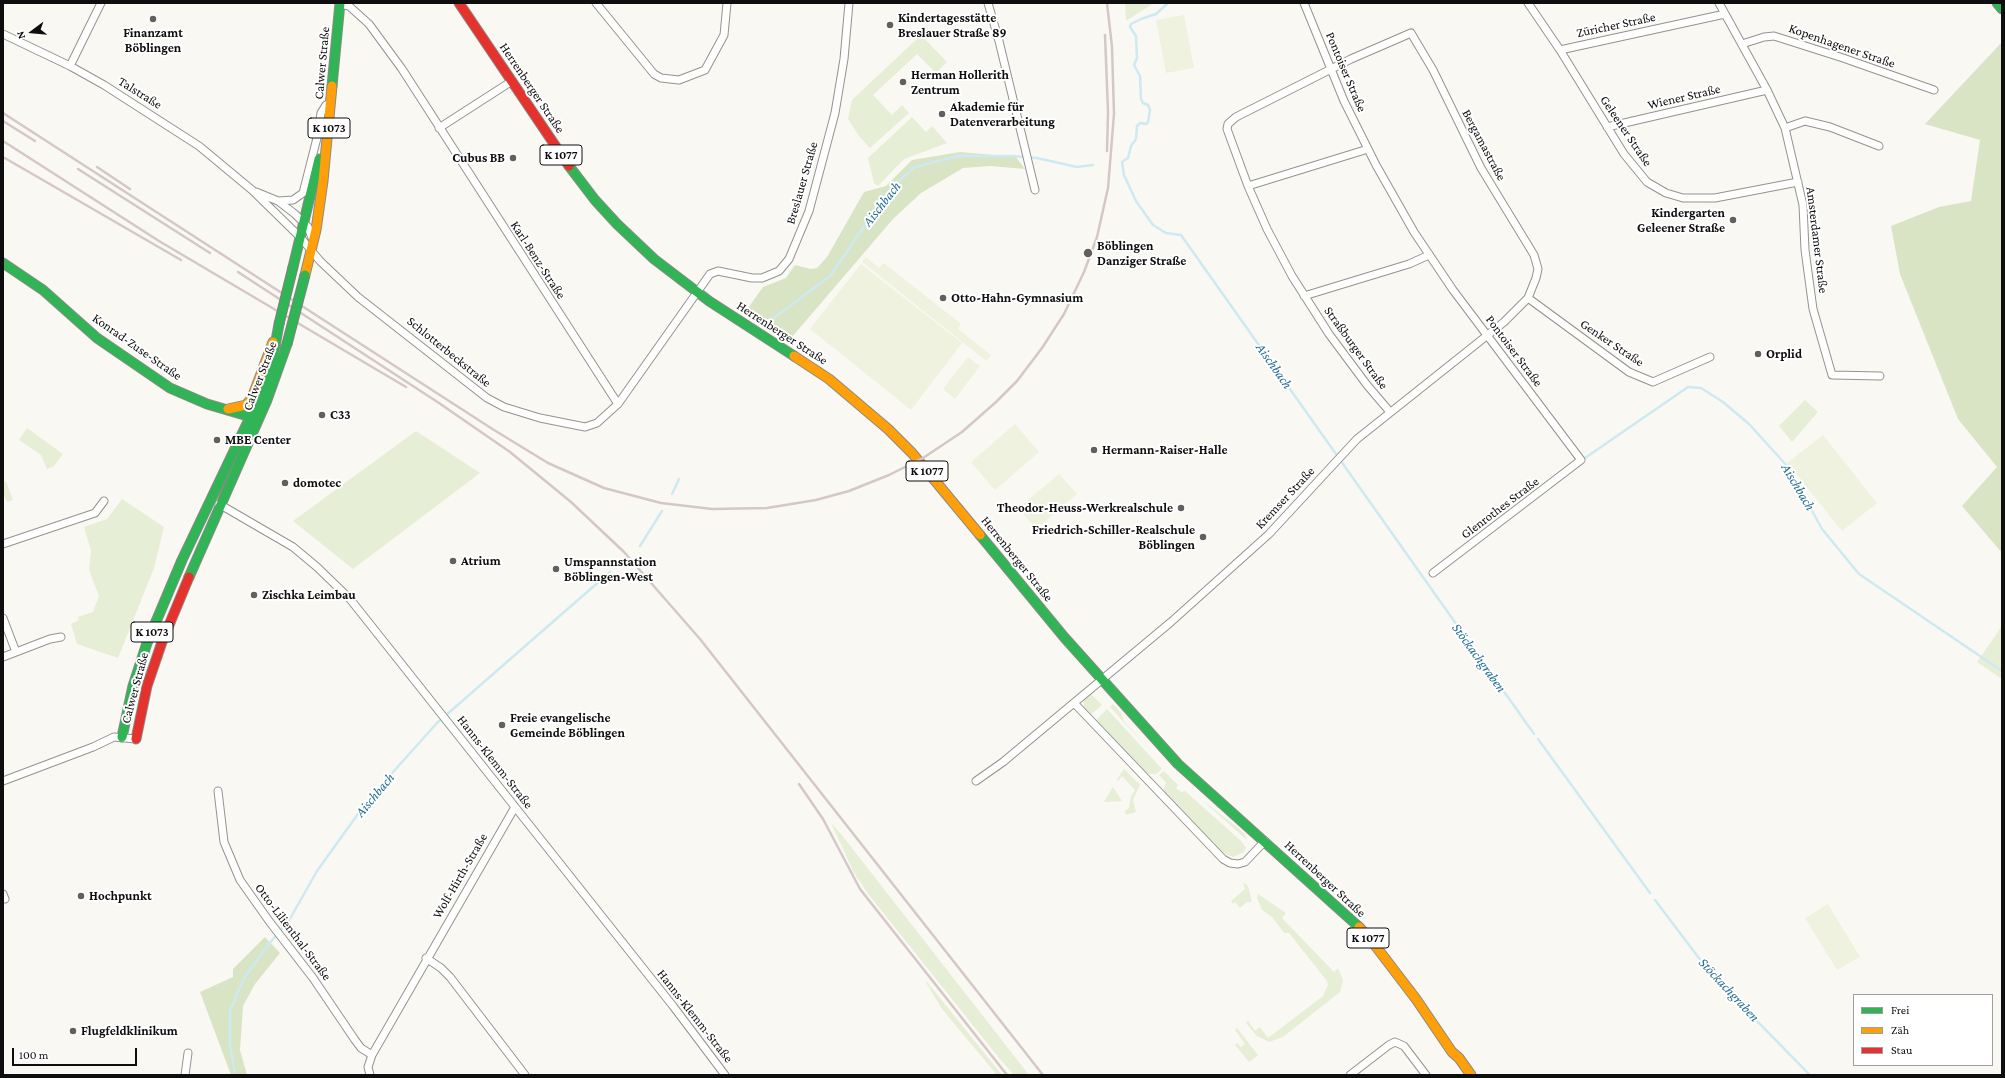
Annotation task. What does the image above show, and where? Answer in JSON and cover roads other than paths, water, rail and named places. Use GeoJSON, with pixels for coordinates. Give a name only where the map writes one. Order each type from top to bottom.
{"type":"FeatureCollection","features":[{"type":"Feature","properties":{"kind":"main road","name":"Calwer Straße"},"geometry":{"type":"LineString","coordinates":[[226,410],[246,405],[252,398],[268,354],[276,337],[301,238],[323,140],[338,3]]}},
{"type":"Feature","properties":{"kind":"main road","name":"Calwer Straße"},"geometry":{"type":"LineString","coordinates":[[136,739],[147,686],[162,642],[197,556],[222,505],[263,390],[287,344],[316,230],[326,151],[338,3]]}},
{"type":"Feature","properties":{"kind":"main road","name":"Herrenberger Straße"},"geometry":{"type":"LineString","coordinates":[[459,3],[508,83],[595,200],[636,243],[697,292],[829,379],[888,429],[917,459],[1102,680],[1178,764],[1351,919],[1374,944],[1416,999],[1452,1052],[1459,1058],[1471,1075]]}},
{"type":"Feature","properties":{"kind":"main road"},"geometry":{"type":"LineString","coordinates":[[1997,3],[2002,9]]}},
{"type":"Feature","properties":{"kind":"main road","name":"Konrad-Zuse-Straße"},"geometry":{"type":"LineString","coordinates":[[3,263],[43,290],[98,338],[154,378],[191,399],[254,418]]}},
{"type":"Feature","properties":{"kind":"main road","name":"Calwer Straße"},"geometry":{"type":"LineString","coordinates":[[276,337],[276,364]]}},
{"type":"Feature","properties":{"kind":"main road","name":"Calwer Straße"},"geometry":{"type":"LineString","coordinates":[[122,737],[133,686],[147,643],[182,560],[212,500],[238,440],[254,418]]}},
{"type":"Feature","properties":{"kind":"main road","name":"Herrenberger Straße"},"geometry":{"type":"LineString","coordinates":[[1452,1052],[1454,1062],[1462,1075]]}},
{"type":"Feature","properties":{"kind":"street"},"geometry":{"type":"LineString","coordinates":[[70,66],[101,3]]}},
{"type":"Feature","properties":{"kind":"street","name":"Karl-Benz-Straße"},"geometry":{"type":"LineString","coordinates":[[338,3],[349,6],[368,24],[402,69],[618,404]]}},
{"type":"Feature","properties":{"kind":"street"},"geometry":{"type":"LineString","coordinates":[[596,3],[654,74],[660,78],[679,80],[705,70],[724,35],[727,3]]}},
{"type":"Feature","properties":{"kind":"street","name":"Breslauer Straße"},"geometry":{"type":"LineString","coordinates":[[697,292],[706,278],[718,271],[752,278],[762,278],[779,271],[789,259],[809,211],[835,113],[844,59],[849,3]]}},
{"type":"Feature","properties":{"kind":"street"},"geometry":{"type":"LineString","coordinates":[[988,3],[1035,190]]}},
{"type":"Feature","properties":{"kind":"street","name":"Pontoiser Straße"},"geometry":{"type":"LineString","coordinates":[[1304,3],[1330,70],[1368,149],[1414,232],[1487,336],[1582,460]]}},
{"type":"Feature","properties":{"kind":"street","name":"Geleener Straße"},"geometry":{"type":"LineString","coordinates":[[1528,3],[1560,50],[1607,127],[1641,176],[1657,188],[1674,196],[1683,198],[1715,198],[1798,182]]}},
{"type":"Feature","properties":{"kind":"street","name":"Amsterdamer Straße"},"geometry":{"type":"LineString","coordinates":[[1719,3],[1767,90],[1785,128],[1803,205],[1805,250],[1814,309],[1832,375],[1880,376]]}},
{"type":"Feature","properties":{"kind":"street","name":"Züricher Straße"},"geometry":{"type":"LineString","coordinates":[[1560,50],[1724,14]]}},
{"type":"Feature","properties":{"kind":"street","name":"Bergamastraße"},"geometry":{"type":"LineString","coordinates":[[1330,70],[1411,33],[1433,70],[1481,168],[1534,255],[1538,269],[1528,298],[1487,336]]}},
{"type":"Feature","properties":{"kind":"street","name":"Talstraße"},"geometry":{"type":"LineString","coordinates":[[3,34],[70,66],[104,85],[187,138],[252,190],[301,238],[311,251]]}},
{"type":"Feature","properties":{"kind":"street","name":"Kopenhagener Straße"},"geometry":{"type":"LineString","coordinates":[[1742,44],[1764,37],[1774,36],[1934,90]]}},
{"type":"Feature","properties":{"kind":"street","name":"Straßburger Straße"},"geometry":{"type":"LineString","coordinates":[[1330,70],[1236,118],[1228,124],[1227,133],[1248,186],[1282,258],[1304,296],[1353,367],[1390,412]]}},
{"type":"Feature","properties":{"kind":"street"},"geometry":{"type":"LineString","coordinates":[[439,128],[508,83]]}},
{"type":"Feature","properties":{"kind":"street","name":"Wiener Straße"},"geometry":{"type":"LineString","coordinates":[[1607,127],[1767,90]]}},
{"type":"Feature","properties":{"kind":"street","name":"Calwer Straße"},"geometry":{"type":"LineString","coordinates":[[278,201],[296,198],[303,193],[317,138],[321,113],[326,105]]}},
{"type":"Feature","properties":{"kind":"street"},"geometry":{"type":"LineString","coordinates":[[1785,128],[1805,121],[1830,127],[1879,146]]}},
{"type":"Feature","properties":{"kind":"street"},"geometry":{"type":"LineString","coordinates":[[1248,186],[1368,149]]}},
{"type":"Feature","properties":{"kind":"street","name":"Talstraße"},"geometry":{"type":"LineString","coordinates":[[252,190],[278,201],[304,222],[311,233],[311,251]]}},
{"type":"Feature","properties":{"kind":"street","name":"Schlotterbeckstraße"},"geometry":{"type":"LineString","coordinates":[[311,251],[358,297],[487,398],[504,407],[540,418],[585,427],[597,423],[618,404],[697,292]]}},
{"type":"Feature","properties":{"kind":"street","name":"Straßburger Straße"},"geometry":{"type":"LineString","coordinates":[[1304,296],[1409,264],[1430,255]]}},
{"type":"Feature","properties":{"kind":"street","name":"Genker Straße"},"geometry":{"type":"LineString","coordinates":[[1528,298],[1629,372],[1653,382],[1710,357]]}},
{"type":"Feature","properties":{"kind":"street","name":"Kremser Straße"},"geometry":{"type":"LineString","coordinates":[[1102,680],[1257,545],[1343,453],[1390,412],[1487,336]]}},
{"type":"Feature","properties":{"kind":"street","name":"Glenrothes Straße"},"geometry":{"type":"LineString","coordinates":[[1433,573],[1582,460]]}},
{"type":"Feature","properties":{"kind":"street","name":"Hanns-Klemm-Straße"},"geometry":{"type":"LineString","coordinates":[[212,500],[293,547],[350,599],[373,626],[673,1006],[725,1075]]}},
{"type":"Feature","properties":{"kind":"street"},"geometry":{"type":"LineString","coordinates":[[3,544],[95,512],[104,501]]}},
{"type":"Feature","properties":{"kind":"street"},"geometry":{"type":"LineString","coordinates":[[3,618],[16,652]]}},
{"type":"Feature","properties":{"kind":"street"},"geometry":{"type":"LineString","coordinates":[[3,657],[50,639],[61,637]]}},
{"type":"Feature","properties":{"kind":"street"},"geometry":{"type":"LineString","coordinates":[[976,781],[1003,762],[1075,704],[1102,680]]}},
{"type":"Feature","properties":{"kind":"street","name":"Herrenberger Straße"},"geometry":{"type":"LineString","coordinates":[[1075,704],[1223,859],[1230,863],[1245,862],[1265,841]]}},
{"type":"Feature","properties":{"kind":"street"},"geometry":{"type":"LineString","coordinates":[[3,781],[114,737],[136,739]]}},
{"type":"Feature","properties":{"kind":"street","name":"Otto-Lilienthal-Straße"},"geometry":{"type":"LineString","coordinates":[[218,791],[221,827],[229,856],[240,880],[324,994],[361,1048],[372,1055]]}},
{"type":"Feature","properties":{"kind":"street","name":"Wolf-Hirth-Straße"},"geometry":{"type":"LineString","coordinates":[[372,1055],[426,958],[515,807]]}},
{"type":"Feature","properties":{"kind":"street"},"geometry":{"type":"LineString","coordinates":[[426,958],[441,968],[450,977],[525,1075]]}},
{"type":"Feature","properties":{"kind":"street"},"geometry":{"type":"LineString","coordinates":[[1350,1075],[1395,1042],[1404,1046],[1426,1075]]}},
{"type":"Feature","properties":{"kind":"street"},"geometry":{"type":"LineString","coordinates":[[185,1075],[188,1052]]}},
{"type":"Feature","properties":{"kind":"street"},"geometry":{"type":"LineString","coordinates":[[370,1075],[368,1067],[372,1055]]}},
{"type":"Feature","properties":{"kind":"waterway","name":"Aischbach"},"geometry":{"type":"LineString","coordinates":[[1168,3],[1156,14],[1141,19],[1131,24],[1130,27],[1136,36],[1137,58],[1134,65],[1140,76],[1141,99],[1143,103],[1148,105],[1150,110],[1148,122],[1146,124],[1140,123],[1137,126],[1136,139],[1131,146],[1128,158],[1122,162],[1124,175],[1136,201],[1153,225],[1166,233],[1181,235],[1534,734]]}},
{"type":"Feature","properties":{"kind":"waterway","name":"Aischbach"},"geometry":{"type":"LineString","coordinates":[[774,318],[830,276],[891,188],[915,167],[958,156],[1012,156],[1037,158],[1077,167],[1093,165]]}},
{"type":"Feature","properties":{"kind":"waterway","name":"Aischbach"},"geometry":{"type":"LineString","coordinates":[[1585,458],[1688,387],[1701,388],[1723,402],[1749,424],[1788,467],[1822,529],[1859,574],[2002,671]]}},
{"type":"Feature","properties":{"kind":"waterway","name":"Aischbach"},"geometry":{"type":"LineString","coordinates":[[672,494],[679,479]]}},
{"type":"Feature","properties":{"kind":"waterway","name":"Aischbach"},"geometry":{"type":"LineString","coordinates":[[640,546],[662,511]]}},
{"type":"Feature","properties":{"kind":"waterway","name":"Aischbach"},"geometry":{"type":"LineString","coordinates":[[235,1075],[230,1044],[230,1011],[244,978],[291,917],[317,871],[368,800],[437,723],[610,572]]}},
{"type":"Feature","properties":{"kind":"waterway","name":"Stöckachgraben"},"geometry":{"type":"LineString","coordinates":[[1538,739],[1650,893]]}},
{"type":"Feature","properties":{"kind":"waterway","name":"Stöckachgraben"},"geometry":{"type":"LineString","coordinates":[[1655,900],[1711,974],[1810,1075]]}},
{"type":"Feature","properties":{"kind":"railway"},"geometry":{"type":"LineString","coordinates":[[3,113],[494,430],[548,463],[604,488],[661,503],[712,509],[767,508],[816,500],[849,491],[889,475],[923,458],[962,432],[996,402],[1017,381],[1042,348],[1064,314],[1084,272],[1097,237],[1108,188],[1114,114],[1112,47],[1107,3]]}},
{"type":"Feature","properties":{"kind":"railway"},"geometry":{"type":"LineString","coordinates":[[1105,35],[1108,112],[1107,151]]}},
{"type":"Feature","properties":{"kind":"railway"},"geometry":{"type":"LineString","coordinates":[[3,121],[35,141]]}},
{"type":"Feature","properties":{"kind":"railway"},"geometry":{"type":"LineString","coordinates":[[3,141],[159,241],[406,387]]}},
{"type":"Feature","properties":{"kind":"railway"},"geometry":{"type":"LineString","coordinates":[[3,157],[181,260]]}},
{"type":"Feature","properties":{"kind":"railway"},"geometry":{"type":"LineString","coordinates":[[97,167],[130,189]]}},
{"type":"Feature","properties":{"kind":"railway"},"geometry":{"type":"LineString","coordinates":[[78,169],[210,253]]}},
{"type":"Feature","properties":{"kind":"railway"},"geometry":{"type":"LineString","coordinates":[[238,272],[439,403],[510,452],[571,502],[624,552],[700,639],[1043,1075]]}},
{"type":"Feature","properties":{"kind":"railway"},"geometry":{"type":"LineString","coordinates":[[799,784],[823,819],[860,889],[1007,1075]]}},
{"type":"Feature","properties":{"kind":"place","name":"Finanzamt Böblingen"},"geometry":{"type":"Point","coordinates":[153,19]}},
{"type":"Feature","properties":{"kind":"place","name":"Kindertagesstätte Breslauer Straße 89"},"geometry":{"type":"Point","coordinates":[890,25]}},
{"type":"Feature","properties":{"kind":"place","name":"Herman Hollerith Zentrum"},"geometry":{"type":"Point","coordinates":[903,82]}},
{"type":"Feature","properties":{"kind":"place","name":"Akademie für Datenverarbeitung"},"geometry":{"type":"Point","coordinates":[942,114]}},
{"type":"Feature","properties":{"kind":"place","name":"Cubus BB"},"geometry":{"type":"Point","coordinates":[513,158]}},
{"type":"Feature","properties":{"kind":"place","name":"Kindergarten Geleener Straße"},"geometry":{"type":"Point","coordinates":[1733,220]}},
{"type":"Feature","properties":{"kind":"place","name":"Böblingen Danziger Straße"},"geometry":{"type":"Point","coordinates":[1088,253]}},
{"type":"Feature","properties":{"kind":"place","name":"Otto-Hahn-Gymnasium"},"geometry":{"type":"Point","coordinates":[943,298]}},
{"type":"Feature","properties":{"kind":"place","name":"Orplid"},"geometry":{"type":"Point","coordinates":[1758,354]}},
{"type":"Feature","properties":{"kind":"place","name":"C33"},"geometry":{"type":"Point","coordinates":[322,415]}},
{"type":"Feature","properties":{"kind":"place","name":"MBE Center"},"geometry":{"type":"Point","coordinates":[217,440]}},
{"type":"Feature","properties":{"kind":"place","name":"Hermann-Raiser-Halle"},"geometry":{"type":"Point","coordinates":[1094,450]}},
{"type":"Feature","properties":{"kind":"place","name":"domotec"},"geometry":{"type":"Point","coordinates":[285,483]}},
{"type":"Feature","properties":{"kind":"place","name":"Theodor-Heuss-Werkrealschule"},"geometry":{"type":"Point","coordinates":[1181,508]}},
{"type":"Feature","properties":{"kind":"place","name":"Friedrich-Schiller-Realschule Böblingen"},"geometry":{"type":"Point","coordinates":[1203,537]}},
{"type":"Feature","properties":{"kind":"place","name":"Atrium"},"geometry":{"type":"Point","coordinates":[453,561]}},
{"type":"Feature","properties":{"kind":"place","name":"Umspannstation Böblingen-West"},"geometry":{"type":"Point","coordinates":[556,569]}},
{"type":"Feature","properties":{"kind":"place","name":"Zischka Leimbau"},"geometry":{"type":"Point","coordinates":[254,595]}},
{"type":"Feature","properties":{"kind":"place","name":"Freie evangelische Gemeinde Böblingen"},"geometry":{"type":"Point","coordinates":[502,725]}},
{"type":"Feature","properties":{"kind":"place","name":"Hochpunkt"},"geometry":{"type":"Point","coordinates":[81,896]}},
{"type":"Feature","properties":{"kind":"place","name":"Flugfeldklinikum"},"geometry":{"type":"Point","coordinates":[73,1031]}}]}
